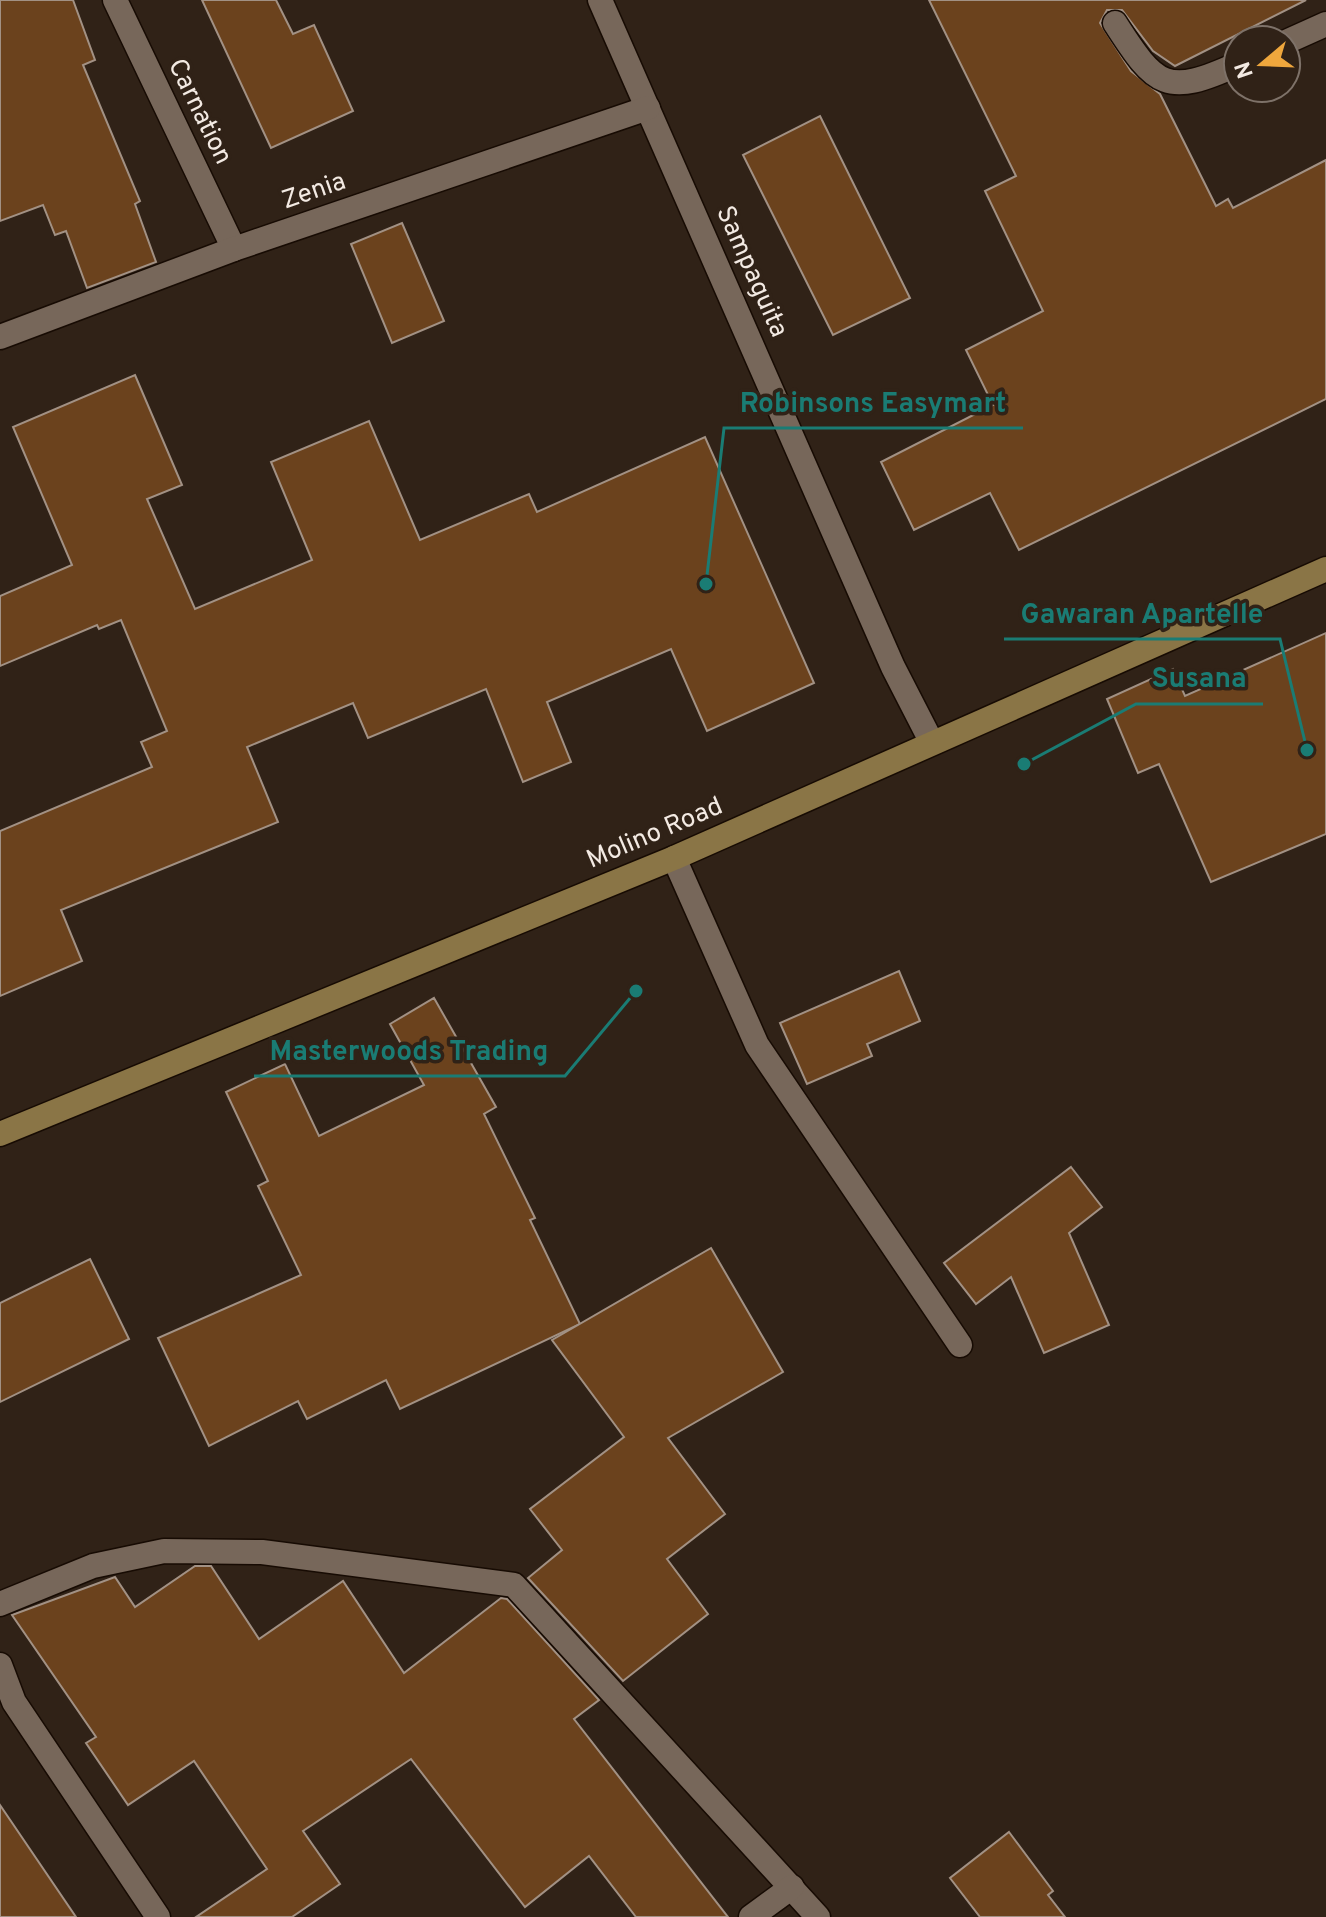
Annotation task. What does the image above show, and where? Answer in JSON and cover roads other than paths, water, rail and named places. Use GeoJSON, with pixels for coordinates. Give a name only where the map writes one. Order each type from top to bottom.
{"type":"FeatureCollection","features":[{"type":"Feature","properties":{"kind":"main road","name":"Molino Road"},"geometry":{"type":"LineString","coordinates":[[0,1134],[674,858],[931,741],[1326,569]]}},
{"type":"Feature","properties":{"kind":"street","name":"Carnation"},"geometry":{"type":"LineString","coordinates":[[115,0],[234,249]]}},
{"type":"Feature","properties":{"kind":"street","name":"Sampaguita"},"geometry":{"type":"LineString","coordinates":[[600,0],[893,667],[931,741]]}},
{"type":"Feature","properties":{"kind":"street"},"geometry":{"type":"LineString","coordinates":[[1115,23],[1143,66],[1156,78],[1186,83],[1222,70]]}},
{"type":"Feature","properties":{"kind":"street"},"geometry":{"type":"LineString","coordinates":[[1302,35],[1326,24]]}},
{"type":"Feature","properties":{"kind":"street","name":"Zenia"},"geometry":{"type":"LineString","coordinates":[[0,337],[234,249],[648,108]]}},
{"type":"Feature","properties":{"kind":"street"},"geometry":{"type":"LineString","coordinates":[[674,858],[757,1045],[960,1345]]}},
{"type":"Feature","properties":{"kind":"street"},"geometry":{"type":"LineString","coordinates":[[0,1604],[93,1566],[164,1551],[262,1552],[514,1585],[818,1917]]}},
{"type":"Feature","properties":{"kind":"street"},"geometry":{"type":"LineString","coordinates":[[0,1665],[14,1702],[158,1917]]}},
{"type":"Feature","properties":{"kind":"street"},"geometry":{"type":"LineString","coordinates":[[751,1917],[792,1887]]}},
{"type":"Feature","properties":{"kind":"place","name":"Robinsons Easymart"},"geometry":{"type":"Point","coordinates":[706,584]}},
{"type":"Feature","properties":{"kind":"place","name":"Gawaran Apartelle"},"geometry":{"type":"Point","coordinates":[1307,750]}},
{"type":"Feature","properties":{"kind":"place","name":"Susana"},"geometry":{"type":"Point","coordinates":[1024,764]}},
{"type":"Feature","properties":{"kind":"place","name":"Masterwoods Trading"},"geometry":{"type":"Point","coordinates":[636,991]}}]}
